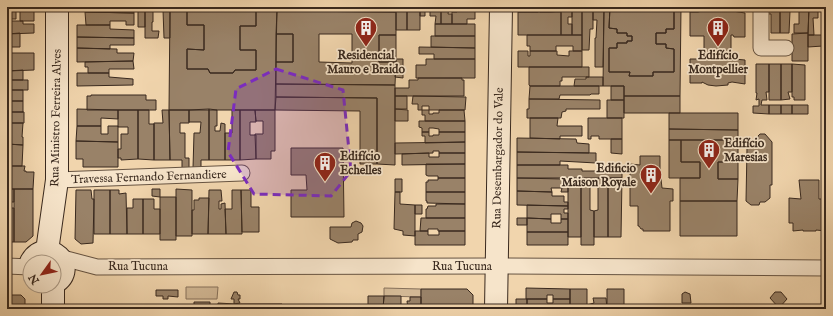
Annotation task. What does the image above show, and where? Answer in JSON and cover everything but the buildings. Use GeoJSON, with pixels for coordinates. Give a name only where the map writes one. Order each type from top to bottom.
{"type":"FeatureCollection","features":[{"type":"Feature","properties":{"kind":"main road","name":"Rua Ministro Ferreira Alves"},"geometry":{"type":"LineString","coordinates":[[52,254],[57,180],[57,7]]}},
{"type":"Feature","properties":{"kind":"main road","name":"Rua Desembargador do Vale"},"geometry":{"type":"LineString","coordinates":[[496,309],[501,7]]}},
{"type":"Feature","properties":{"kind":"main road","name":"Rua Ministro Ferreira Alves"},"geometry":{"type":"LineString","coordinates":[[52,294],[53,309]]}},
{"type":"Feature","properties":{"kind":"street"},"geometry":{"type":"LineString","coordinates":[[761,7],[761,48],[786,48]]}},
{"type":"Feature","properties":{"kind":"street","name":"Travessa Fernando Fernandiere"},"geometry":{"type":"LineString","coordinates":[[57,180],[242,173]]}},
{"type":"Feature","properties":{"kind":"street"},"geometry":{"type":"LineString","coordinates":[[7,266],[22,267]]}},
{"type":"Feature","properties":{"kind":"street","name":"Rua Tucuna"},"geometry":{"type":"LineString","coordinates":[[62,269],[97,267],[496,266],[826,268]]}},
{"type":"Feature","properties":{"kind":"highlighted area"},"geometry":{"type":"Polygon","coordinates":[[[276,69],[343,90],[351,171],[331,196],[254,194],[228,152],[236,89],[276,69]]]}},
{"type":"Feature","properties":{"kind":"shaded area"},"geometry":{"type":"Polygon","coordinates":[[[186,287],[218,287],[217,299],[186,299],[186,287]]]}},
{"type":"Feature","properties":{"kind":"shaded area"},"geometry":{"type":"Polygon","coordinates":[[[384,288],[421,289],[421,297],[384,296],[384,288]]]}},
{"type":"Feature","properties":{"kind":"place","name":"Residencial Mauro e Braido"},"geometry":{"type":"Point","coordinates":[366,48]}},
{"type":"Feature","properties":{"kind":"place","name":"Edifício Montpellier"},"geometry":{"type":"Point","coordinates":[718,48]}},
{"type":"Feature","properties":{"kind":"place","name":"Edifício Maresias"},"geometry":{"type":"Point","coordinates":[709,170]}},
{"type":"Feature","properties":{"kind":"place","name":"Edifício Echelles"},"geometry":{"type":"Point","coordinates":[325,182]}},
{"type":"Feature","properties":{"kind":"place","name":"Edificio Maison Royale"},"geometry":{"type":"Point","coordinates":[651,194]}}]}
